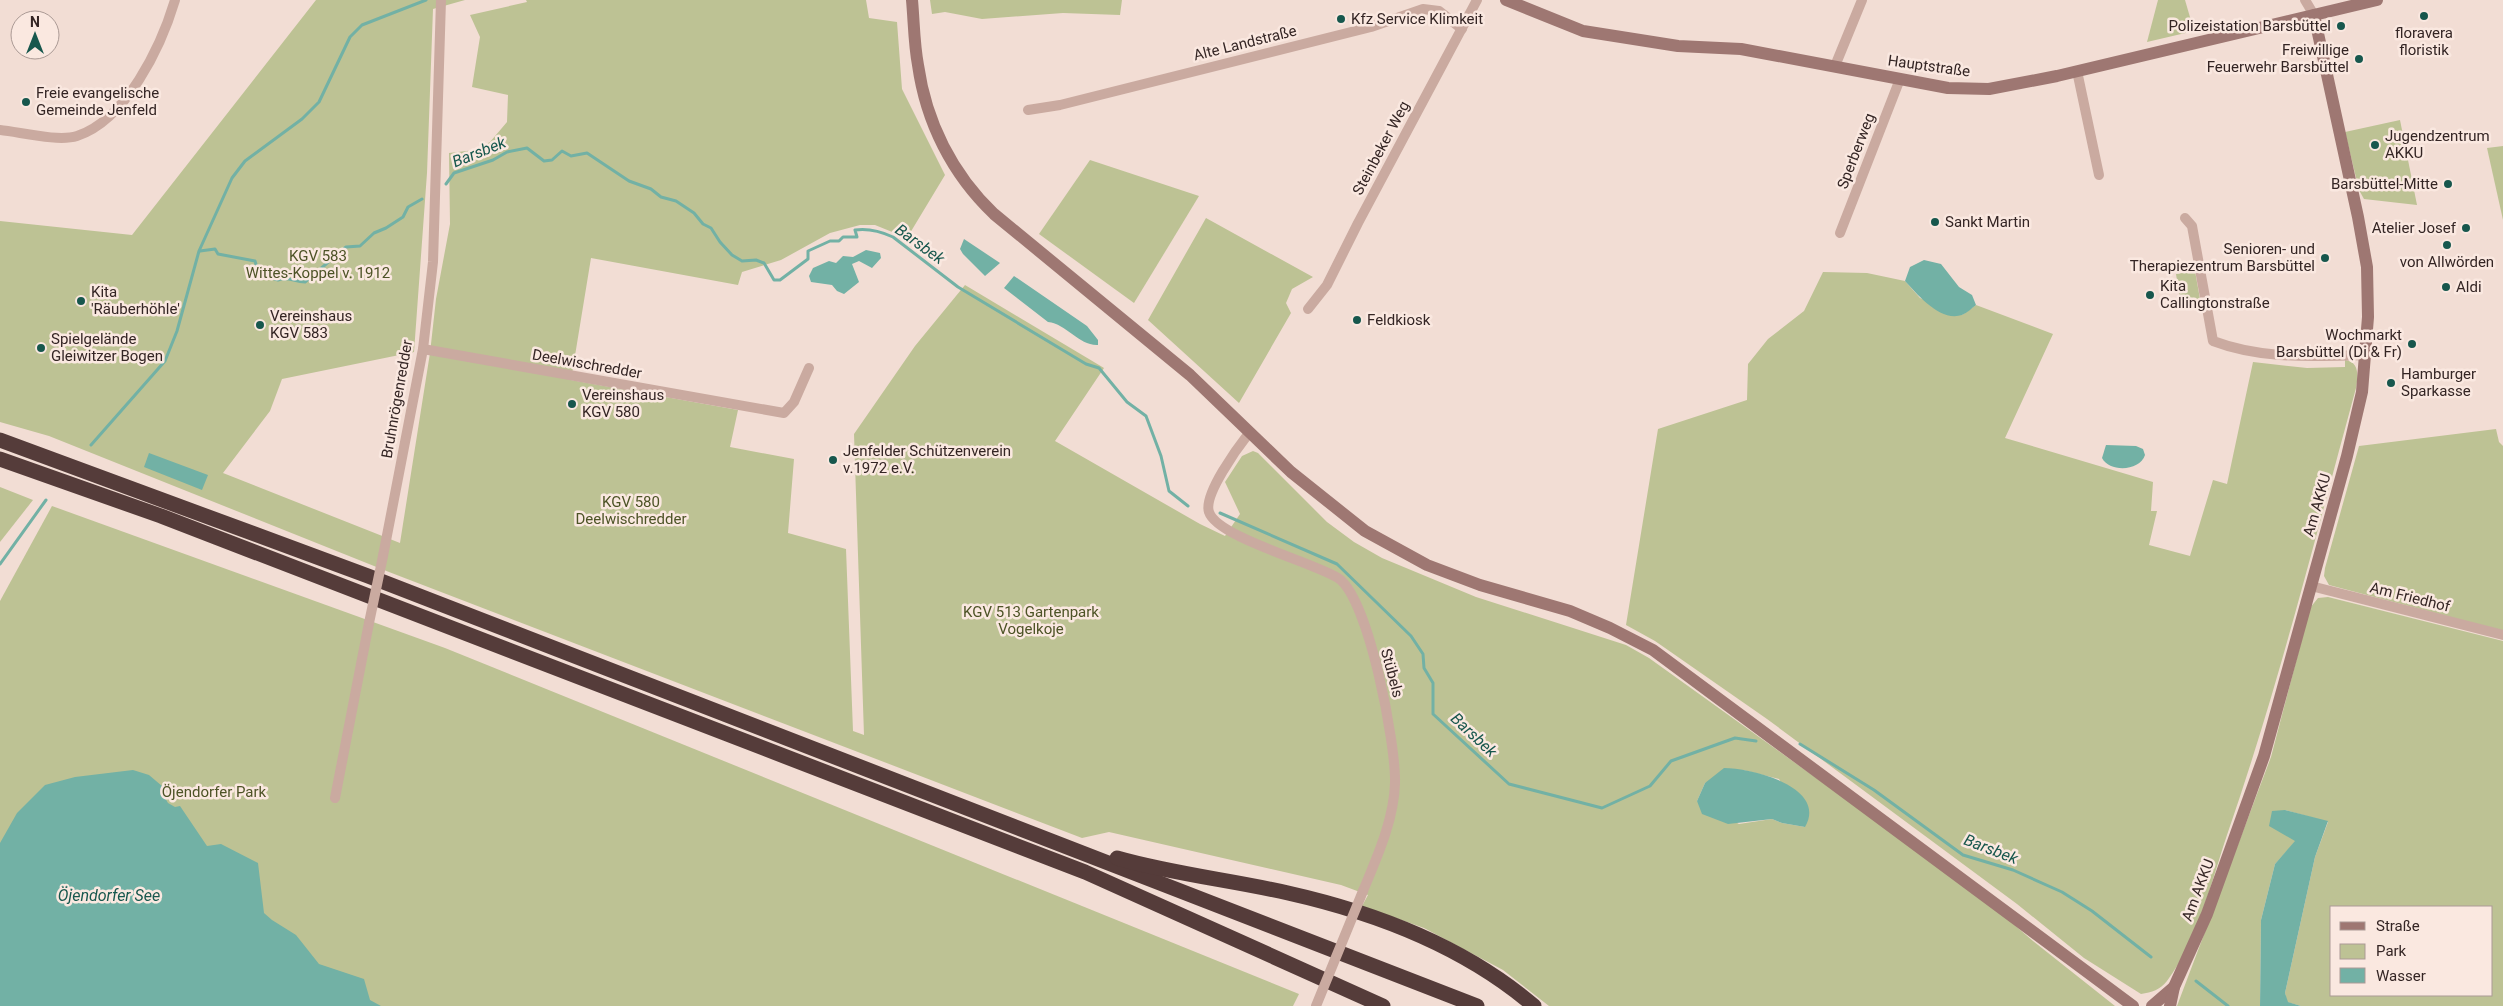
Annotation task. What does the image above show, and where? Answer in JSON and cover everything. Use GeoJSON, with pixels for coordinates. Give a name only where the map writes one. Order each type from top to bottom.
{"type":"FeatureCollection","features":[{"type":"Feature","properties":{"kind":"highway"},"geometry":{"type":"LineString","coordinates":[[0,440],[359,572],[1477,1006]]}},
{"type":"Feature","properties":{"kind":"highway"},"geometry":{"type":"LineString","coordinates":[[0,459],[161,516],[1085,872],[1382,1006]]}},
{"type":"Feature","properties":{"kind":"highway"},"geometry":{"type":"LineString","coordinates":[[1034,834],[1163,870],[1286,893],[1368,914],[1419,934],[1489,973],[1534,1006]]}},
{"type":"Feature","properties":{"kind":"highway"},"geometry":{"type":"LineString","coordinates":[[1350,991],[1373,1006]]}},
{"type":"Feature","properties":{"kind":"street"},"geometry":{"type":"LineString","coordinates":[[0,130],[54,137],[76,137],[109,119],[148,62],[167,23],[175,0]]}},
{"type":"Feature","properties":{"kind":"street","name":"Bruhnrögenredder"},"geometry":{"type":"LineString","coordinates":[[335,798],[423,349],[433,262],[442,0]]}},
{"type":"Feature","properties":{"kind":"street"},"geometry":{"type":"LineString","coordinates":[[912,0],[918,66],[934,131],[959,174],[994,214],[1190,375],[1248,432],[1329,505],[1365,531],[1404,554],[1480,585],[1570,611],[1610,628],[1653,650],[2133,1006]]}},
{"type":"Feature","properties":{"kind":"street","name":"Steinbeker Weg"},"geometry":{"type":"LineString","coordinates":[[1308,308],[1327,285],[1477,0]]}},
{"type":"Feature","properties":{"kind":"street","name":"Hauptstraße"},"geometry":{"type":"LineString","coordinates":[[1506,0],[1583,31],[1678,46],[1741,49],[1948,88],[1982,89],[2006,87],[2377,0]]}},
{"type":"Feature","properties":{"kind":"street"},"geometry":{"type":"LineString","coordinates":[[1836,66],[1862,0]]}},
{"type":"Feature","properties":{"kind":"street"},"geometry":{"type":"LineString","coordinates":[[2304,0],[2314,15]]}},
{"type":"Feature","properties":{"kind":"street","name":"Alte Landstraße"},"geometry":{"type":"LineString","coordinates":[[1028,110],[1060,105],[1362,29],[1423,10],[1439,11],[1462,29]]}},
{"type":"Feature","properties":{"kind":"street","name":"Am AKKU"},"geometry":{"type":"LineString","coordinates":[[2170,1006],[2174,987],[2207,914],[2264,756],[2352,438],[2362,392],[2367,355],[2369,299],[2367,267],[2314,15]]}},
{"type":"Feature","properties":{"kind":"street"},"geometry":{"type":"LineString","coordinates":[[2077,71],[2099,175]]}},
{"type":"Feature","properties":{"kind":"street","name":"Sperberweg"},"geometry":{"type":"LineString","coordinates":[[1840,233],[1900,79]]}},
{"type":"Feature","properties":{"kind":"street"},"geometry":{"type":"LineString","coordinates":[[2185,218],[2192,226],[2212,341],[2234,349],[2266,354],[2367,355]]}},
{"type":"Feature","properties":{"kind":"street","name":"Deelwischredder"},"geometry":{"type":"LineString","coordinates":[[423,349],[784,413],[794,402],[809,368]]}},
{"type":"Feature","properties":{"kind":"street","name":"Stübels"},"geometry":{"type":"LineString","coordinates":[[1248,432],[1231,457],[1210,498],[1208,511],[1215,524],[1230,533],[1322,570],[1340,580],[1354,602],[1368,638],[1387,709],[1395,783],[1391,814],[1363,891],[1316,1006]]}},
{"type":"Feature","properties":{"kind":"street","name":"Am Friedhof"},"geometry":{"type":"LineString","coordinates":[[2311,586],[2503,635]]}},
{"type":"Feature","properties":{"kind":"street","name":"Am AKKU"},"geometry":{"type":"LineString","coordinates":[[2152,1006],[2174,987]]}},
{"type":"Feature","properties":{"kind":"green space"},"geometry":{"type":"Polygon","coordinates":[[[316,0],[465,0],[433,9],[427,173],[414,352],[282,379],[270,411],[223,473],[400,543],[430,353],[436,299],[450,224],[449,153],[475,150],[490,142],[507,122],[508,95],[472,87],[480,37],[470,15],[527,2],[526,0],[866,0],[869,18],[897,22],[902,89],[945,175],[907,238],[875,225],[860,225],[830,233],[781,260],[742,272],[738,285],[591,258],[571,380],[738,410],[730,447],[794,459],[788,533],[846,549],[853,731],[864,735],[854,434],[915,346],[965,285],[1104,368],[1055,441],[1200,524],[1225,536],[1240,514],[1225,482],[1242,456],[1253,451],[1258,453],[1327,522],[1354,542],[1382,558],[1476,597],[1626,645],[1649,658],[1982,897],[2033,941],[2115,1006],[1549,1006],[1503,970],[1424,928],[1362,906],[1368,895],[1341,885],[1109,832],[1082,838],[389,572],[49,436],[0,422],[0,221],[132,235],[316,0]],[[1743,770],[1705,783],[1697,801],[1739,824],[1772,819],[1782,823],[1805,827],[1779,779],[1743,770]]]}},
{"type":"Feature","properties":{"kind":"green space"},"geometry":{"type":"Polygon","coordinates":[[[930,0],[1122,0],[1120,15],[1063,13],[982,19],[945,12],[932,14],[930,0]]]}},
{"type":"Feature","properties":{"kind":"green space"},"geometry":{"type":"Polygon","coordinates":[[[2158,0],[2185,0],[2194,31],[2147,42],[2158,0]]]}},
{"type":"Feature","properties":{"kind":"green space"},"geometry":{"type":"Polygon","coordinates":[[[2400,120],[2417,205],[2364,199],[2359,190],[2345,132],[2400,120]]]}},
{"type":"Feature","properties":{"kind":"green space"},"geometry":{"type":"Polygon","coordinates":[[[2503,146],[2503,220],[2487,148],[2503,146]]]}},
{"type":"Feature","properties":{"kind":"green space"},"geometry":{"type":"Polygon","coordinates":[[[1090,160],[1199,196],[1134,303],[1039,234],[1090,160]]]}},
{"type":"Feature","properties":{"kind":"green space"},"geometry":{"type":"Polygon","coordinates":[[[1206,218],[1313,277],[1292,289],[1286,303],[1291,313],[1239,403],[1148,320],[1206,218]]]}},
{"type":"Feature","properties":{"kind":"green space"},"geometry":{"type":"Polygon","coordinates":[[[2195,271],[2200,299],[2192,299],[2193,305],[2181,306],[2176,274],[2195,271]]]}},
{"type":"Feature","properties":{"kind":"green space"},"geometry":{"type":"Polygon","coordinates":[[[1823,272],[1867,273],[1905,281],[1920,298],[1962,315],[1976,305],[2053,334],[2005,438],[2153,482],[2151,511],[2157,511],[2149,545],[2190,556],[2213,480],[2227,484],[2253,362],[2307,368],[2345,367],[2345,360],[2350,361],[2356,367],[2356,388],[2295,613],[2246,780],[2195,929],[2178,965],[2162,987],[2156,990],[2141,994],[2084,958],[2017,904],[1767,719],[1655,641],[1626,625],[1658,429],[1747,400],[1748,364],[1768,339],[1804,311],[1823,272]]]}},
{"type":"Feature","properties":{"kind":"green space"},"geometry":{"type":"Polygon","coordinates":[[[2496,429],[2499,442],[2503,446],[2503,631],[2329,585],[2324,576],[2325,568],[2359,446],[2496,429]]]}},
{"type":"Feature","properties":{"kind":"green space"},"geometry":{"type":"Polygon","coordinates":[[[0,487],[33,500],[0,542],[0,487]]]}},
{"type":"Feature","properties":{"kind":"green space","name":"Öjendorfer Park"},"geometry":{"type":"Polygon","coordinates":[[[52,506],[445,648],[1299,994],[1293,1006],[0,1006],[0,601],[52,506]]]}},
{"type":"Feature","properties":{"kind":"green space"},"geometry":{"type":"Polygon","coordinates":[[[2328,597],[2503,641],[2503,1006],[2301,1006],[2287,1002],[2285,993],[2315,857],[2328,822],[2285,810],[2296,841],[2275,864],[2261,920],[2260,1006],[2177,1006],[2271,757],[2310,608],[2318,598],[2328,597]]]}},
{"type":"Feature","properties":{"kind":"water"},"geometry":{"type":"Polygon","coordinates":[[[964,239],[1000,263],[985,276],[960,249],[964,239]]]}},
{"type":"Feature","properties":{"kind":"water"},"geometry":{"type":"Polygon","coordinates":[[[866,250],[880,253],[881,258],[872,268],[859,261],[852,264],[859,282],[844,294],[837,291],[832,285],[811,282],[809,276],[813,268],[829,261],[836,263],[843,256],[853,257],[866,250]]]}},
{"type":"Feature","properties":{"kind":"water"},"geometry":{"type":"Polygon","coordinates":[[[1924,260],[1941,264],[1959,287],[1972,295],[1976,305],[1962,315],[1954,316],[1938,311],[1923,300],[1905,281],[1910,267],[1924,260]]]}},
{"type":"Feature","properties":{"kind":"water"},"geometry":{"type":"Polygon","coordinates":[[[1014,276],[1087,326],[1098,340],[1098,345],[1085,342],[1061,327],[1048,322],[1004,288],[1014,276]]]}},
{"type":"Feature","properties":{"kind":"water"},"geometry":{"type":"Polygon","coordinates":[[[2106,445],[2136,446],[2143,449],[2145,455],[2142,460],[2131,467],[2118,468],[2106,463],[2102,458],[2106,445]]]}},
{"type":"Feature","properties":{"kind":"water"},"geometry":{"type":"Polygon","coordinates":[[[149,453],[208,475],[202,490],[144,467],[149,453]]]}},
{"type":"Feature","properties":{"kind":"water"},"geometry":{"type":"Polygon","coordinates":[[[1724,768],[1768,776],[1784,782],[1797,791],[1806,801],[1809,813],[1805,827],[1782,823],[1772,819],[1728,824],[1702,814],[1697,801],[1705,783],[1724,768]]]}},
{"type":"Feature","properties":{"kind":"water","name":"Öjendorfer See"},"geometry":{"type":"Polygon","coordinates":[[[133,770],[149,775],[162,786],[161,791],[168,803],[175,807],[180,806],[207,846],[221,844],[258,863],[264,913],[296,935],[319,964],[364,979],[370,1000],[381,1006],[0,1006],[0,843],[17,813],[45,785],[75,777],[133,770]]]}},
{"type":"Feature","properties":{"kind":"water"},"geometry":{"type":"Polygon","coordinates":[[[2285,810],[2328,821],[2315,857],[2285,993],[2288,1002],[2301,1006],[2260,1006],[2261,920],[2275,864],[2295,841],[2269,826],[2272,811],[2285,810]]]}},
{"type":"Feature","properties":{"kind":"waterway"},"geometry":{"type":"LineString","coordinates":[[91,445],[165,361],[177,331],[199,251],[232,178],[245,161],[302,119],[319,102],[350,37],[362,25],[426,0]]}},
{"type":"Feature","properties":{"kind":"waterway","name":"Barsbek"},"geometry":{"type":"LineString","coordinates":[[446,184],[454,173],[493,160],[507,152],[527,148],[544,161],[552,160],[562,151],[571,156],[587,153],[629,181],[651,189],[661,197],[676,201],[694,213],[703,224],[711,228],[732,255],[742,261],[756,260],[764,263],[774,280],[780,280],[808,259],[808,251],[830,241],[839,241],[843,237],[857,237],[855,230],[870,230],[893,237],[958,287],[1086,364],[1099,368],[1127,402],[1146,416],[1161,456],[1169,491],[1188,506]]}},
{"type":"Feature","properties":{"kind":"waterway","name":"Barsbek"},"geometry":{"type":"LineString","coordinates":[[200,251],[215,249],[218,254],[255,261],[257,268],[270,271],[272,278],[305,282],[346,247],[360,246],[374,233],[403,217],[408,207],[422,199]]}},
{"type":"Feature","properties":{"kind":"waterway"},"geometry":{"type":"LineString","coordinates":[[0,564],[46,500]]}},
{"type":"Feature","properties":{"kind":"waterway","name":"Barsbek"},"geometry":{"type":"LineString","coordinates":[[1220,513],[1337,564],[1411,636],[1423,654],[1424,668],[1433,683],[1433,714],[1509,784],[1602,808],[1650,786],[1671,761],[1735,738],[1756,741]]}},
{"type":"Feature","properties":{"kind":"waterway","name":"Barsbek"},"geometry":{"type":"LineString","coordinates":[[1800,744],[1874,790],[1963,855],[2013,870],[2062,892],[2092,911],[2151,957]]}},
{"type":"Feature","properties":{"kind":"waterway","name":"Barsbek"},"geometry":{"type":"LineString","coordinates":[[2196,981],[2228,1006]]}},
{"type":"Feature","properties":{"kind":"place","name":"floravera floristik"},"geometry":{"type":"Point","coordinates":[2424,16]}},
{"type":"Feature","properties":{"kind":"place","name":"Kfz Service Klimkeit"},"geometry":{"type":"Point","coordinates":[1341,19]}},
{"type":"Feature","properties":{"kind":"place","name":"Polizeistation Barsbüttel"},"geometry":{"type":"Point","coordinates":[2341,26]}},
{"type":"Feature","properties":{"kind":"place","name":"Freiwillige Feuerwehr Barsbüttel"},"geometry":{"type":"Point","coordinates":[2359,59]}},
{"type":"Feature","properties":{"kind":"place","name":"Freie evangelische Gemeinde Jenfeld"},"geometry":{"type":"Point","coordinates":[26,102]}},
{"type":"Feature","properties":{"kind":"place","name":"Jugendzentrum AKKU"},"geometry":{"type":"Point","coordinates":[2375,145]}},
{"type":"Feature","properties":{"kind":"place","name":"Barsbüttel-Mitte"},"geometry":{"type":"Point","coordinates":[2448,184]}},
{"type":"Feature","properties":{"kind":"place","name":"Sankt Martin"},"geometry":{"type":"Point","coordinates":[1935,222]}},
{"type":"Feature","properties":{"kind":"place","name":"Atelier Josef"},"geometry":{"type":"Point","coordinates":[2466,228]}},
{"type":"Feature","properties":{"kind":"place","name":"von Allwörden"},"geometry":{"type":"Point","coordinates":[2447,245]}},
{"type":"Feature","properties":{"kind":"place","name":"Senioren- und Therapiezentrum Barsbüttel"},"geometry":{"type":"Point","coordinates":[2325,258]}},
{"type":"Feature","properties":{"kind":"place","name":"Aldi"},"geometry":{"type":"Point","coordinates":[2446,287]}},
{"type":"Feature","properties":{"kind":"place","name":"Kita Callingtonstraße"},"geometry":{"type":"Point","coordinates":[2150,295]}},
{"type":"Feature","properties":{"kind":"place","name":"Kita 'Räuberhöhle'"},"geometry":{"type":"Point","coordinates":[81,301]}},
{"type":"Feature","properties":{"kind":"place","name":"Feldkiosk"},"geometry":{"type":"Point","coordinates":[1357,320]}},
{"type":"Feature","properties":{"kind":"place","name":"Vereinshaus KGV 583"},"geometry":{"type":"Point","coordinates":[260,325]}},
{"type":"Feature","properties":{"kind":"place","name":"Wochmarkt Barsbüttel (Di & Fr)"},"geometry":{"type":"Point","coordinates":[2412,344]}},
{"type":"Feature","properties":{"kind":"place","name":"Spielgelände Gleiwitzer Bogen"},"geometry":{"type":"Point","coordinates":[41,348]}},
{"type":"Feature","properties":{"kind":"place","name":"Hamburger Sparkasse"},"geometry":{"type":"Point","coordinates":[2391,383]}},
{"type":"Feature","properties":{"kind":"place","name":"Vereinshaus KGV 580"},"geometry":{"type":"Point","coordinates":[572,404]}},
{"type":"Feature","properties":{"kind":"place","name":"Jenfelder Schützenverein v.1972 e.V."},"geometry":{"type":"Point","coordinates":[833,460]}},
{"type":"Feature","properties":{"kind":"park label","name":"KGV 583 Wittes-Koppel v. 1912"},"geometry":{"type":"Point","coordinates":[318,264]}},
{"type":"Feature","properties":{"kind":"park label","name":"KGV 580 Deelwischredder"},"geometry":{"type":"Point","coordinates":[631,510]}},
{"type":"Feature","properties":{"kind":"park label","name":"KGV 513 Gartenpark Vogelkoje"},"geometry":{"type":"Point","coordinates":[1031,620]}}]}
